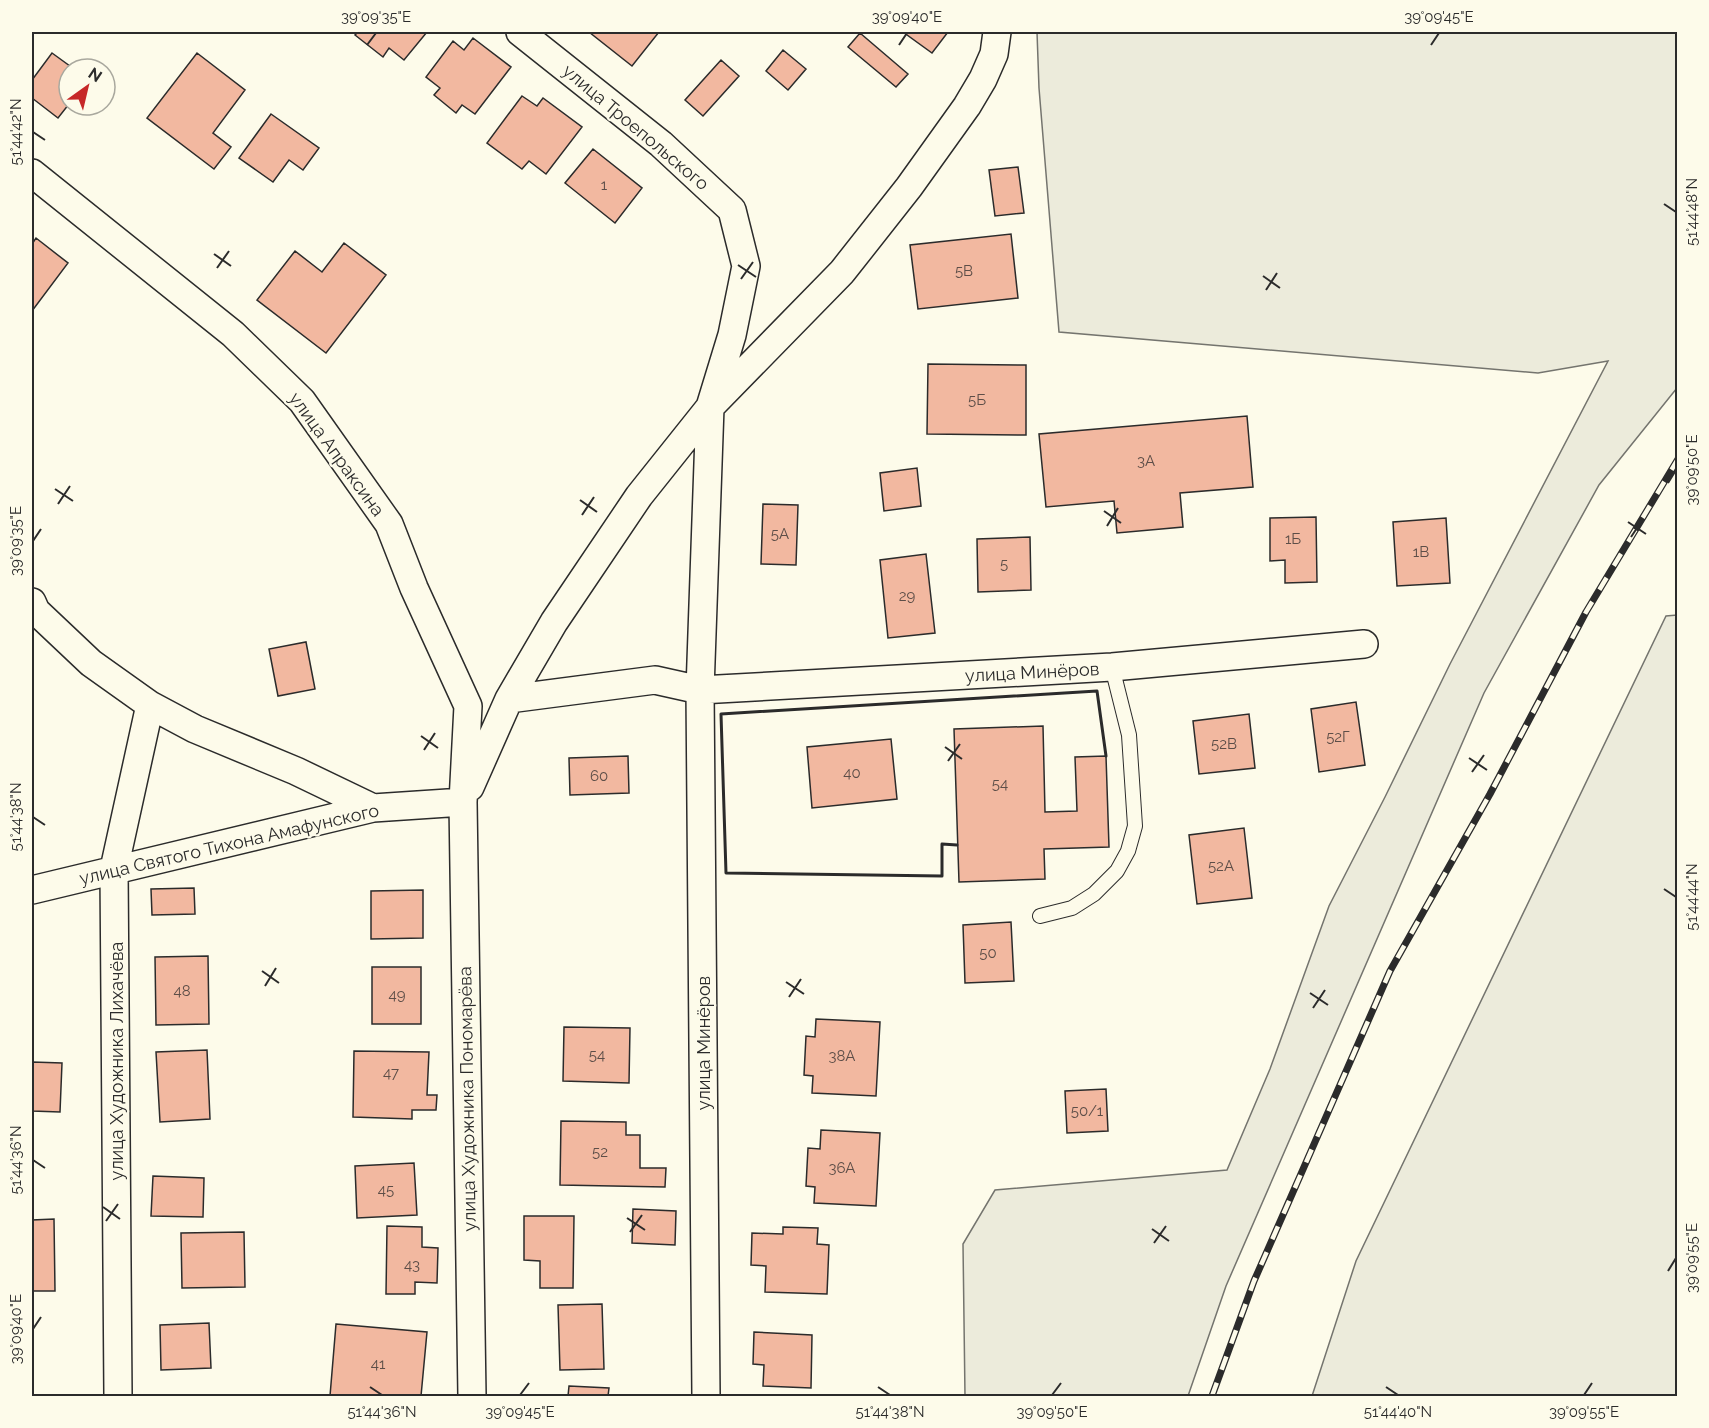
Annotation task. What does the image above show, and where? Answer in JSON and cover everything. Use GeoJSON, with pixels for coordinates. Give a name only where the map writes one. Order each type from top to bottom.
{"type":"FeatureCollection","features":[{"type":"Feature","properties":{"kind":"street","name":"улица Троепольского"},"geometry":{"type":"LineString","coordinates":[[520,32],[661,144],[732,210],[746,266],[732,335],[710,407]]}},
{"type":"Feature","properties":{"kind":"street"},"geometry":{"type":"LineString","coordinates":[[463,802],[508,699],[554,622],[639,496],[710,407],[842,272],[909,187],[983,79],[994,54],[997,32]]}},
{"type":"Feature","properties":{"kind":"street","name":"улица Апраксина"},"geometry":{"type":"LineString","coordinates":[[32,173],[233,334],[302,401],[389,524],[414,588],[468,706],[463,802]]}},
{"type":"Feature","properties":{"kind":"street"},"geometry":{"type":"LineString","coordinates":[[700,690],[710,407]]}},
{"type":"Feature","properties":{"kind":"street"},"geometry":{"type":"LineString","coordinates":[[32,602],[36,611],[91,663],[150,705],[195,729],[296,771],[373,808]]}},
{"type":"Feature","properties":{"kind":"street","name":"улица Минёров"},"geometry":{"type":"LineString","coordinates":[[508,699],[655,680],[700,690],[1112,667],[1364,644]]}},
{"type":"Feature","properties":{"kind":"street","name":"улица Минёров"},"geometry":{"type":"LineString","coordinates":[[700,690],[706,1396]]}},
{"type":"Feature","properties":{"kind":"street","name":"улица Художника Лихачёва"},"geometry":{"type":"LineString","coordinates":[[118,1396],[114,869],[150,705]]}},
{"type":"Feature","properties":{"kind":"street","name":"улица Святого Тихона Амафунского"},"geometry":{"type":"LineString","coordinates":[[32,890],[373,808],[463,802]]}},
{"type":"Feature","properties":{"kind":"street","name":"улица Художника Пономарёва"},"geometry":{"type":"LineString","coordinates":[[463,802],[471,1396]]}},
{"type":"Feature","properties":{"kind":"lane"},"geometry":{"type":"LineString","coordinates":[[1040,916],[1072,908],[1094,894],[1117,871],[1128,850],[1135,826],[1129,735],[1112,667]]}},
{"type":"Feature","properties":{"kind":"shaded area"},"geometry":{"type":"Polygon","coordinates":[[[1037,32],[1677,32],[1677,388],[1599,485],[1484,693],[1226,1286],[1188,1396],[965,1396],[963,1244],[995,1190],[1227,1170],[1270,1069],[1329,906],[1450,664],[1608,361],[1538,373],[1059,332],[1039,88],[1037,32]]]}},
{"type":"Feature","properties":{"kind":"shaded area"},"geometry":{"type":"Polygon","coordinates":[[[1677,615],[1677,1396],[1312,1396],[1356,1261],[1666,616],[1677,615]]]}},
{"type":"Feature","properties":{"kind":"building"},"geometry":{"type":"Polygon","coordinates":[[[358,32],[427,32],[404,60],[389,48],[383,57],[355,35],[358,32]]]}},
{"type":"Feature","properties":{"kind":"building"},"geometry":{"type":"Polygon","coordinates":[[[589,32],[659,32],[632,66],[589,32]]]}},
{"type":"Feature","properties":{"kind":"building"},"geometry":{"type":"Polygon","coordinates":[[[903,32],[948,32],[932,53],[903,32]]]}},
{"type":"Feature","properties":{"kind":"building"},"geometry":{"type":"Polygon","coordinates":[[[860,33],[908,74],[896,87],[848,47],[860,33]]]}},
{"type":"Feature","properties":{"kind":"building"},"geometry":{"type":"Polygon","coordinates":[[[473,38],[511,67],[475,114],[462,105],[456,113],[434,95],[440,88],[426,77],[453,41],[464,50],[473,38]]]}},
{"type":"Feature","properties":{"kind":"building"},"geometry":{"type":"Polygon","coordinates":[[[783,50],[806,69],[788,90],[766,71],[783,50]]]}},
{"type":"Feature","properties":{"kind":"building"},"geometry":{"type":"Polygon","coordinates":[[[52,53],[58,57],[58,118],[32,98],[32,80],[52,53]]]}},
{"type":"Feature","properties":{"kind":"building"},"geometry":{"type":"Polygon","coordinates":[[[197,53],[245,90],[213,133],[231,147],[214,169],[147,118],[197,53]]]}},
{"type":"Feature","properties":{"kind":"building"},"geometry":{"type":"Polygon","coordinates":[[[721,60],[739,76],[703,116],[685,100],[721,60]]]}},
{"type":"Feature","properties":{"kind":"building"},"geometry":{"type":"Polygon","coordinates":[[[522,96],[537,106],[543,98],[582,127],[546,174],[529,161],[522,169],[487,143],[522,96]]]}},
{"type":"Feature","properties":{"kind":"building"},"geometry":{"type":"Polygon","coordinates":[[[271,114],[319,148],[303,170],[289,160],[273,182],[239,158],[271,114]]]}},
{"type":"Feature","properties":{"kind":"building"},"geometry":{"type":"Polygon","coordinates":[[[593,149],[642,188],[615,223],[565,183],[593,149]]]}},
{"type":"Feature","properties":{"kind":"building"},"geometry":{"type":"Polygon","coordinates":[[[1018,167],[1024,213],[995,216],[989,170],[1018,167]]]}},
{"type":"Feature","properties":{"kind":"building"},"geometry":{"type":"Polygon","coordinates":[[[1011,234],[1018,298],[918,309],[910,245],[1011,234]]]}},
{"type":"Feature","properties":{"kind":"building"},"geometry":{"type":"Polygon","coordinates":[[[36,238],[68,263],[32,311],[32,244],[36,238]]]}},
{"type":"Feature","properties":{"kind":"building"},"geometry":{"type":"Polygon","coordinates":[[[344,243],[386,275],[326,353],[257,300],[295,251],[322,272],[344,243]]]}},
{"type":"Feature","properties":{"kind":"building"},"geometry":{"type":"Polygon","coordinates":[[[928,364],[1026,365],[1026,435],[927,434],[928,364]]]}},
{"type":"Feature","properties":{"kind":"building"},"geometry":{"type":"Polygon","coordinates":[[[1247,416],[1253,487],[1180,493],[1183,527],[1117,533],[1114,501],[1046,507],[1039,434],[1247,416]]]}},
{"type":"Feature","properties":{"kind":"building"},"geometry":{"type":"Polygon","coordinates":[[[917,468],[921,506],[884,511],[880,473],[917,468]]]}},
{"type":"Feature","properties":{"kind":"building"},"geometry":{"type":"Polygon","coordinates":[[[763,504],[798,505],[796,565],[761,564],[763,504]]]}},
{"type":"Feature","properties":{"kind":"building"},"geometry":{"type":"Polygon","coordinates":[[[1316,517],[1317,582],[1285,583],[1285,560],[1270,561],[1270,518],[1316,517]]]}},
{"type":"Feature","properties":{"kind":"building"},"geometry":{"type":"Polygon","coordinates":[[[1446,518],[1450,583],[1397,586],[1393,522],[1446,518]]]}},
{"type":"Feature","properties":{"kind":"building"},"geometry":{"type":"Polygon","coordinates":[[[1030,537],[1031,590],[978,592],[977,539],[1030,537]]]}},
{"type":"Feature","properties":{"kind":"building"},"geometry":{"type":"Polygon","coordinates":[[[926,554],[935,633],[888,638],[880,560],[926,554]]]}},
{"type":"Feature","properties":{"kind":"building"},"geometry":{"type":"Polygon","coordinates":[[[306,642],[315,689],[278,696],[269,649],[306,642]]]}},
{"type":"Feature","properties":{"kind":"building"},"geometry":{"type":"Polygon","coordinates":[[[1356,702],[1365,765],[1319,772],[1311,709],[1356,702]]]}},
{"type":"Feature","properties":{"kind":"building"},"geometry":{"type":"Polygon","coordinates":[[[1249,714],[1255,768],[1199,774],[1193,721],[1249,714]]]}},
{"type":"Feature","properties":{"kind":"building"},"geometry":{"type":"Polygon","coordinates":[[[1043,726],[1045,812],[1077,811],[1075,757],[1106,756],[1109,847],[1044,849],[1045,879],[959,882],[954,729],[1043,726]]]}},
{"type":"Feature","properties":{"kind":"building"},"geometry":{"type":"Polygon","coordinates":[[[891,739],[897,799],[812,808],[807,747],[891,739]]]}},
{"type":"Feature","properties":{"kind":"building"},"geometry":{"type":"Polygon","coordinates":[[[628,756],[629,793],[570,795],[569,758],[628,756]]]}},
{"type":"Feature","properties":{"kind":"building"},"geometry":{"type":"Polygon","coordinates":[[[1244,828],[1252,898],[1197,904],[1189,835],[1244,828]]]}},
{"type":"Feature","properties":{"kind":"building"},"geometry":{"type":"Polygon","coordinates":[[[194,888],[195,914],[152,915],[151,889],[194,888]]]}},
{"type":"Feature","properties":{"kind":"building"},"geometry":{"type":"Polygon","coordinates":[[[423,890],[423,938],[371,939],[371,891],[423,890]]]}},
{"type":"Feature","properties":{"kind":"building"},"geometry":{"type":"Polygon","coordinates":[[[1011,922],[1014,981],[965,983],[963,925],[1011,922]]]}},
{"type":"Feature","properties":{"kind":"building"},"geometry":{"type":"Polygon","coordinates":[[[208,956],[209,1024],[156,1025],[155,957],[208,956]]]}},
{"type":"Feature","properties":{"kind":"building"},"geometry":{"type":"Polygon","coordinates":[[[372,967],[421,967],[421,1024],[372,1024],[372,967]]]}},
{"type":"Feature","properties":{"kind":"building"},"geometry":{"type":"Polygon","coordinates":[[[816,1019],[880,1022],[876,1096],[812,1093],[813,1076],[804,1075],[806,1036],[815,1037],[816,1019]]]}},
{"type":"Feature","properties":{"kind":"building"},"geometry":{"type":"Polygon","coordinates":[[[564,1027],[630,1028],[629,1083],[563,1081],[564,1027]]]}},
{"type":"Feature","properties":{"kind":"building"},"geometry":{"type":"Polygon","coordinates":[[[207,1050],[210,1119],[160,1122],[156,1052],[207,1050]]]}},
{"type":"Feature","properties":{"kind":"building"},"geometry":{"type":"Polygon","coordinates":[[[354,1051],[429,1052],[427,1095],[437,1095],[436,1110],[412,1110],[412,1119],[353,1117],[354,1051]]]}},
{"type":"Feature","properties":{"kind":"building"},"geometry":{"type":"Polygon","coordinates":[[[32,1062],[62,1063],[60,1112],[32,1111],[32,1062]]]}},
{"type":"Feature","properties":{"kind":"building"},"geometry":{"type":"Polygon","coordinates":[[[1106,1089],[1108,1131],[1067,1133],[1065,1091],[1106,1089]]]}},
{"type":"Feature","properties":{"kind":"building"},"geometry":{"type":"Polygon","coordinates":[[[561,1121],[626,1122],[626,1135],[640,1135],[640,1168],[666,1168],[665,1187],[560,1185],[561,1121]]]}},
{"type":"Feature","properties":{"kind":"building"},"geometry":{"type":"Polygon","coordinates":[[[821,1130],[880,1133],[876,1206],[814,1203],[815,1187],[806,1186],[808,1148],[820,1149],[821,1130]]]}},
{"type":"Feature","properties":{"kind":"building"},"geometry":{"type":"Polygon","coordinates":[[[414,1163],[417,1215],[357,1218],[355,1166],[414,1163]]]}},
{"type":"Feature","properties":{"kind":"building"},"geometry":{"type":"Polygon","coordinates":[[[153,1176],[204,1178],[203,1217],[151,1216],[153,1176]]]}},
{"type":"Feature","properties":{"kind":"building"},"geometry":{"type":"Polygon","coordinates":[[[633,1209],[676,1211],[675,1245],[632,1243],[633,1209]]]}},
{"type":"Feature","properties":{"kind":"building"},"geometry":{"type":"Polygon","coordinates":[[[524,1216],[574,1216],[573,1288],[540,1288],[540,1261],[524,1260],[524,1216]]]}},
{"type":"Feature","properties":{"kind":"building"},"geometry":{"type":"Polygon","coordinates":[[[54,1219],[55,1291],[32,1291],[32,1220],[54,1219]]]}},
{"type":"Feature","properties":{"kind":"building"},"geometry":{"type":"Polygon","coordinates":[[[387,1226],[422,1227],[422,1247],[438,1248],[437,1283],[415,1282],[415,1294],[386,1294],[387,1226]]]}},
{"type":"Feature","properties":{"kind":"building"},"geometry":{"type":"Polygon","coordinates":[[[783,1227],[818,1228],[817,1244],[829,1245],[827,1294],[765,1292],[766,1266],[751,1265],[752,1233],[783,1234],[783,1227]]]}},
{"type":"Feature","properties":{"kind":"building"},"geometry":{"type":"Polygon","coordinates":[[[244,1232],[245,1287],[182,1288],[181,1233],[244,1232]]]}},
{"type":"Feature","properties":{"kind":"building"},"geometry":{"type":"Polygon","coordinates":[[[602,1304],[604,1369],[560,1370],[558,1305],[602,1304]]]}},
{"type":"Feature","properties":{"kind":"building"},"geometry":{"type":"Polygon","coordinates":[[[209,1323],[211,1368],[161,1370],[160,1325],[209,1323]]]}},
{"type":"Feature","properties":{"kind":"building"},"geometry":{"type":"Polygon","coordinates":[[[336,1324],[427,1332],[421,1396],[330,1396],[336,1324]]]}},
{"type":"Feature","properties":{"kind":"building"},"geometry":{"type":"Polygon","coordinates":[[[754,1332],[812,1335],[811,1388],[763,1386],[764,1365],[753,1364],[754,1332]]]}},
{"type":"Feature","properties":{"kind":"building"},"geometry":{"type":"Polygon","coordinates":[[[569,1386],[609,1388],[608,1396],[568,1396],[569,1386]]]}},
{"type":"Feature","properties":{"kind":"railway"},"geometry":{"type":"LineString","coordinates":[[1212,1396],[1254,1281],[1390,971],[1490,794],[1586,612],[1678,459]]}},
{"type":"Feature","properties":{"kind":"wall"},"geometry":{"type":"LineString","coordinates":[[957,845],[942,844],[942,876],[726,873],[721,714],[1097,691],[1106,756]]}}]}
